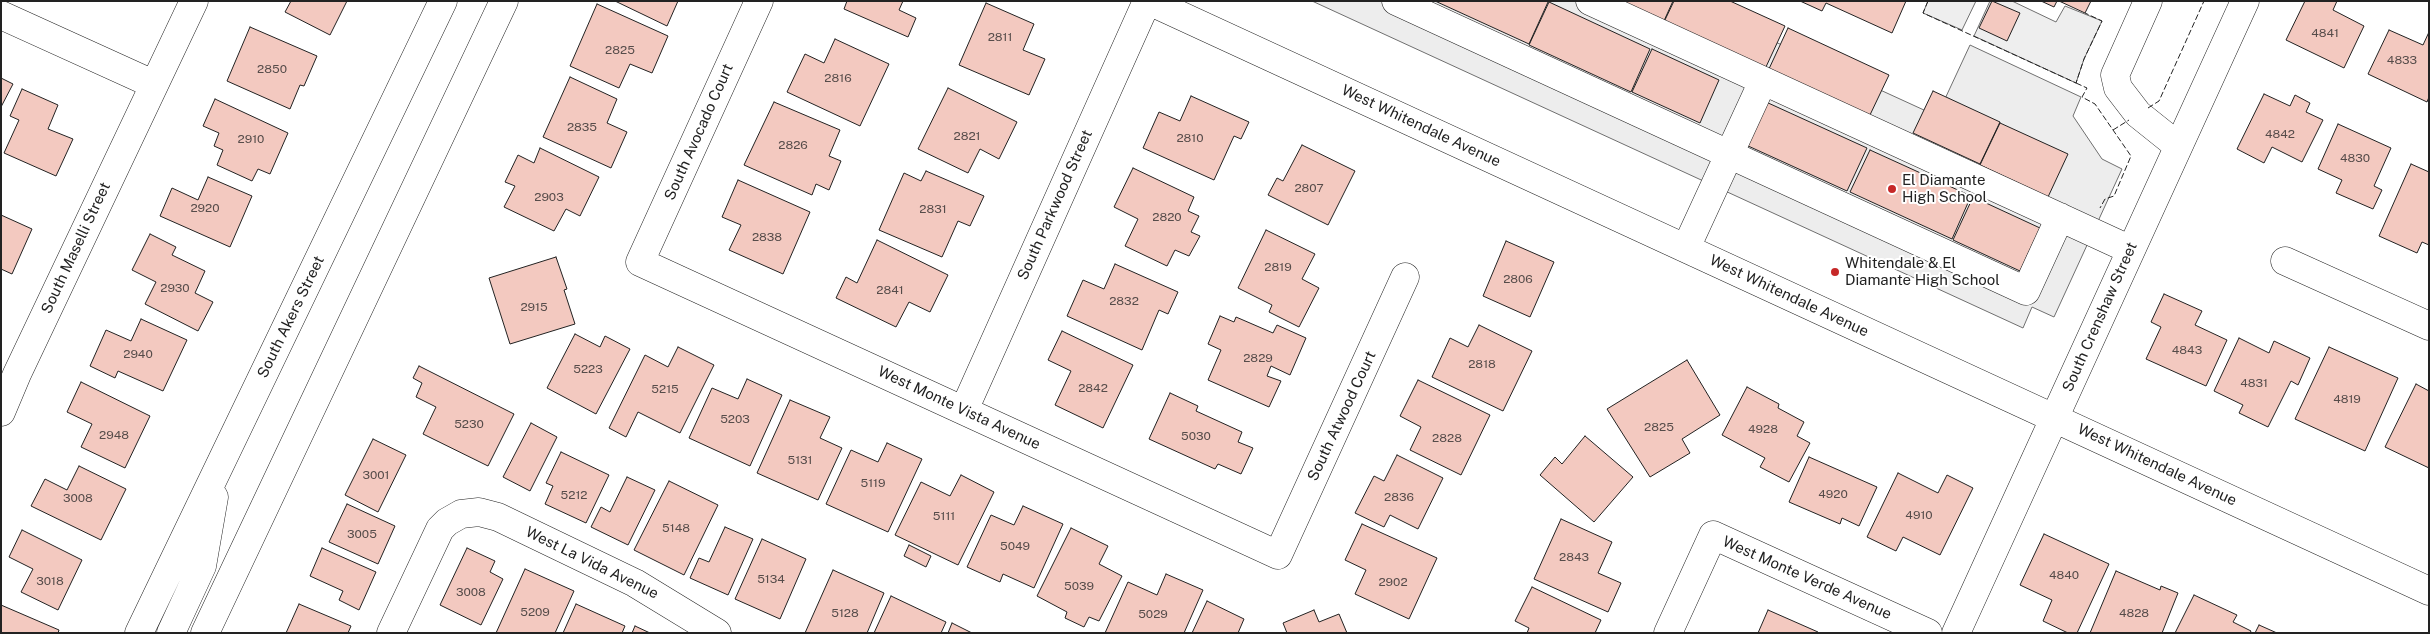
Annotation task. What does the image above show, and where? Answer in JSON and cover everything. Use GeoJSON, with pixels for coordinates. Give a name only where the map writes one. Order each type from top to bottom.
{"type":"FeatureCollection","features":[{"type":"Feature","properties":{"kind":"street","name":"South Maselli Street"},"geometry":{"type":"LineString","coordinates":[[1,412],[9,370],[194,1]]}},
{"type":"Feature","properties":{"kind":"street","name":"South Akers Street"},"geometry":{"type":"LineString","coordinates":[[139,633],[443,1]]}},
{"type":"Feature","properties":{"kind":"street"},"geometry":{"type":"LineString","coordinates":[[205,633],[504,1]]}},
{"type":"Feature","properties":{"kind":"street","name":"South Avocado Court"},"geometry":{"type":"LineString","coordinates":[[640,262],[759,1]]}},
{"type":"Feature","properties":{"kind":"street","name":"West Whitendale Avenue"},"geometry":{"type":"LineString","coordinates":[[1148,1],[2429,591]]}},
{"type":"Feature","properties":{"kind":"street","name":"South Parkwood Street"},"geometry":{"type":"LineString","coordinates":[[964,410],[1148,1]]}},
{"type":"Feature","properties":{"kind":"street"},"geometry":{"type":"LineString","coordinates":[[1396,1],[1729,156],[2026,291],[2060,217]]}},
{"type":"Feature","properties":{"kind":"street"},"geometry":{"type":"LineString","coordinates":[[1590,1],[2131,250]]}},
{"type":"Feature","properties":{"kind":"street"},"geometry":{"type":"LineString","coordinates":[[2148,1],[2115,75],[2118,88],[2138,114],[2178,146]]}},
{"type":"Feature","properties":{"kind":"street","name":"South Crenshaw Street"},"geometry":{"type":"LineString","coordinates":[[1956,633],[2245,1]]}},
{"type":"Feature","properties":{"kind":"street"},"geometry":{"type":"LineString","coordinates":[[1,15],[153,84]]}},
{"type":"Feature","properties":{"kind":"street"},"geometry":{"type":"LineString","coordinates":[[1686,248],[1764,81]]}},
{"type":"Feature","properties":{"kind":"street"},"geometry":{"type":"LineString","coordinates":[[2285,261],[2429,326]]}},
{"type":"Feature","properties":{"kind":"street","name":"West Monte Vista Avenue"},"geometry":{"type":"LineString","coordinates":[[640,262],[1278,555]]}},
{"type":"Feature","properties":{"kind":"street","name":"South Atwood Court"},"geometry":{"type":"LineString","coordinates":[[1278,555],[1406,277]]}},
{"type":"Feature","properties":{"kind":"street"},"geometry":{"type":"LineString","coordinates":[[171,633],[202,566],[221,461]]}},
{"type":"Feature","properties":{"kind":"street","name":"West La Vida Avenue"},"geometry":{"type":"LineString","coordinates":[[391,633],[437,533],[447,522],[461,514],[479,512],[502,518],[651,591],[717,633]]}},
{"type":"Feature","properties":{"kind":"street","name":"West Monte Verde Avenue"},"geometry":{"type":"LineString","coordinates":[[1668,633],[1713,535],[1928,633]]}},
{"type":"Feature","properties":{"kind":"shaded area","name":"El Diamante High School"},"geometry":{"type":"Polygon","coordinates":[[[1312,1],[1686,1],[1937,116],[1970,45],[2081,97],[2073,116],[2102,159],[2122,169],[2054,317],[2032,307],[2023,328],[1312,1]]]}},
{"type":"Feature","properties":{"kind":"shaded area"},"geometry":{"type":"Polygon","coordinates":[[[1928,1],[1976,1],[1962,30],[1923,13],[1928,1]]]}},
{"type":"Feature","properties":{"kind":"shaded area"},"geometry":{"type":"Polygon","coordinates":[[[1990,1],[2012,1],[2056,22],[2065,6],[2102,21],[2084,59],[2076,83],[1974,36],[1990,1]]]}},
{"type":"Feature","properties":{"kind":"building"},"geometry":{"type":"Polygon","coordinates":[[[291,1],[347,1],[330,35],[285,12],[291,1]]]}},
{"type":"Feature","properties":{"kind":"building"},"geometry":{"type":"Polygon","coordinates":[[[615,1],[678,1],[667,26],[615,1]]]}},
{"type":"Feature","properties":{"kind":"building"},"geometry":{"type":"Polygon","coordinates":[[[847,1],[903,1],[899,10],[916,18],[908,37],[844,9],[847,1]]]}},
{"type":"Feature","properties":{"kind":"building"},"geometry":{"type":"Polygon","coordinates":[[[1435,1],[1547,1],[1548,2],[1529,44],[1435,1]]]}},
{"type":"Feature","properties":{"kind":"building"},"geometry":{"type":"Polygon","coordinates":[[[1617,1],[1673,1],[1663,23],[1617,1]]]}},
{"type":"Feature","properties":{"kind":"building"},"geometry":{"type":"Polygon","coordinates":[[[1674,1],[1730,1],[1785,26],[1765,69],[1664,22],[1674,1]]]}},
{"type":"Feature","properties":{"kind":"building"},"geometry":{"type":"Polygon","coordinates":[[[1800,1],[1906,1],[1892,33],[1826,3],[1822,11],[1800,1]]]}},
{"type":"Feature","properties":{"kind":"building"},"geometry":{"type":"Polygon","coordinates":[[[1992,1],[2020,13],[2007,41],[1979,28],[1992,1]]]}},
{"type":"Feature","properties":{"kind":"building"},"geometry":{"type":"Polygon","coordinates":[[[2041,1],[2057,1],[2054,7],[2041,1]]]}},
{"type":"Feature","properties":{"kind":"building"},"geometry":{"type":"Polygon","coordinates":[[[2059,1],[2091,1],[2085,13],[2059,1]]]}},
{"type":"Feature","properties":{"kind":"building"},"geometry":{"type":"Polygon","coordinates":[[[2305,1],[2337,1],[2333,10],[2364,26],[2344,68],[2286,40],[2305,1]]]}},
{"type":"Feature","properties":{"kind":"building"},"geometry":{"type":"Polygon","coordinates":[[[1549,2],[1650,49],[1631,92],[1529,45],[1549,2]]]}},
{"type":"Feature","properties":{"kind":"building"},"geometry":{"type":"Polygon","coordinates":[[[986,3],[1034,24],[1023,50],[1045,59],[1029,95],[959,65],[986,3]]]}},
{"type":"Feature","properties":{"kind":"building"},"geometry":{"type":"Polygon","coordinates":[[[597,4],[668,36],[652,73],[630,64],[619,88],[570,66],[597,4]]]}},
{"type":"Feature","properties":{"kind":"building"},"geometry":{"type":"Polygon","coordinates":[[[250,27],[317,56],[304,86],[300,85],[290,109],[227,81],[250,27]]]}},
{"type":"Feature","properties":{"kind":"building"},"geometry":{"type":"Polygon","coordinates":[[[1788,28],[1889,75],[1869,117],[1768,71],[1788,28]]]}},
{"type":"Feature","properties":{"kind":"building"},"geometry":{"type":"Polygon","coordinates":[[[2389,30],[2423,45],[2429,32],[2429,97],[2427,102],[2368,74],[2389,30]]]}},
{"type":"Feature","properties":{"kind":"building"},"geometry":{"type":"Polygon","coordinates":[[[835,39],[889,64],[860,126],[787,92],[805,54],[824,63],[835,39]]]}},
{"type":"Feature","properties":{"kind":"building"},"geometry":{"type":"Polygon","coordinates":[[[1652,49],[1719,80],[1700,123],[1632,92],[1652,49]]]}},
{"type":"Feature","properties":{"kind":"building"},"geometry":{"type":"Polygon","coordinates":[[[570,77],[617,99],[607,123],[627,132],[611,168],[543,137],[570,77]]]}},
{"type":"Feature","properties":{"kind":"building"},"geometry":{"type":"Polygon","coordinates":[[[1,78],[13,84],[1,107],[1,78]]]}},
{"type":"Feature","properties":{"kind":"building"},"geometry":{"type":"Polygon","coordinates":[[[948,88],[1017,122],[999,159],[980,149],[968,173],[918,149],[948,88]]]}},
{"type":"Feature","properties":{"kind":"building"},"geometry":{"type":"Polygon","coordinates":[[[22,89],[58,105],[48,129],[73,139],[56,176],[4,153],[19,120],[10,116],[22,89]]]}},
{"type":"Feature","properties":{"kind":"building"},"geometry":{"type":"Polygon","coordinates":[[[1933,91],[2000,122],[1980,164],[1913,133],[1933,91]]]}},
{"type":"Feature","properties":{"kind":"building"},"geometry":{"type":"Polygon","coordinates":[[[2264,94],[2290,106],[2295,95],[2310,103],[2306,112],[2323,120],[2302,162],[2272,147],[2264,163],[2237,149],[2264,94]]]}},
{"type":"Feature","properties":{"kind":"building"},"geometry":{"type":"Polygon","coordinates":[[[1191,96],[1249,122],[1241,139],[1234,136],[1214,180],[1143,148],[1159,112],[1180,121],[1191,96]]]}},
{"type":"Feature","properties":{"kind":"building"},"geometry":{"type":"Polygon","coordinates":[[[215,99],[288,133],[270,174],[258,169],[252,181],[217,165],[223,150],[214,146],[219,133],[203,126],[215,99]]]}},
{"type":"Feature","properties":{"kind":"building"},"geometry":{"type":"Polygon","coordinates":[[[774,102],[840,130],[829,156],[841,161],[829,190],[816,184],[812,195],[744,165],[774,102]]]}},
{"type":"Feature","properties":{"kind":"building"},"geometry":{"type":"Polygon","coordinates":[[[1766,102],[1867,148],[1847,191],[1746,145],[1766,102]]]}},
{"type":"Feature","properties":{"kind":"building"},"geometry":{"type":"Polygon","coordinates":[[[2000,123],[2068,154],[2048,197],[1980,165],[2000,123]]]}},
{"type":"Feature","properties":{"kind":"building"},"geometry":{"type":"Polygon","coordinates":[[[2338,124],[2391,148],[2374,186],[2382,190],[2373,209],[2336,193],[2342,180],[2318,169],[2338,124]]]}},
{"type":"Feature","properties":{"kind":"building"},"geometry":{"type":"Polygon","coordinates":[[[1302,145],[1355,171],[1328,225],[1268,195],[1277,178],[1283,181],[1302,145]]]}},
{"type":"Feature","properties":{"kind":"building"},"geometry":{"type":"Polygon","coordinates":[[[540,148],[599,177],[580,216],[566,209],[554,231],[504,207],[515,186],[505,182],[518,155],[534,163],[540,148]]]}},
{"type":"Feature","properties":{"kind":"building"},"geometry":{"type":"Polygon","coordinates":[[[1870,150],[1971,196],[1952,239],[1850,192],[1870,150]]]}},
{"type":"Feature","properties":{"kind":"building"},"geometry":{"type":"Polygon","coordinates":[[[2411,164],[2429,172],[2429,245],[2422,242],[2417,253],[2379,236],[2411,164]]]}},
{"type":"Feature","properties":{"kind":"building"},"geometry":{"type":"Polygon","coordinates":[[[1133,168],[1194,197],[1188,211],[1199,216],[1191,232],[1200,236],[1189,256],[1175,250],[1167,266],[1125,246],[1138,219],[1114,207],[1133,168]]]}},
{"type":"Feature","properties":{"kind":"building"},"geometry":{"type":"Polygon","coordinates":[[[926,171],[984,196],[970,226],[958,221],[942,257],[879,230],[904,173],[921,181],[926,171]]]}},
{"type":"Feature","properties":{"kind":"building"},"geometry":{"type":"Polygon","coordinates":[[[208,177],[252,196],[230,247],[160,216],[172,188],[198,200],[208,177]]]}},
{"type":"Feature","properties":{"kind":"building"},"geometry":{"type":"Polygon","coordinates":[[[738,180],[810,212],[783,274],[729,250],[741,225],[722,217],[738,180]]]}},
{"type":"Feature","properties":{"kind":"building"},"geometry":{"type":"Polygon","coordinates":[[[1973,197],[2040,228],[2020,271],[1953,240],[1973,197]]]}},
{"type":"Feature","properties":{"kind":"building"},"geometry":{"type":"Polygon","coordinates":[[[1,215],[32,229],[12,274],[1,269],[1,215]]]}},
{"type":"Feature","properties":{"kind":"building"},"geometry":{"type":"Polygon","coordinates":[[[1266,230],[1315,254],[1302,279],[1319,288],[1299,327],[1269,312],[1272,305],[1238,288],[1266,230]]]}},
{"type":"Feature","properties":{"kind":"building"},"geometry":{"type":"Polygon","coordinates":[[[150,234],[176,247],[172,255],[205,271],[195,293],[213,302],[198,331],[145,304],[156,282],[132,270],[150,234]]]}},
{"type":"Feature","properties":{"kind":"building"},"geometry":{"type":"Polygon","coordinates":[[[877,240],[948,275],[930,312],[909,302],[896,327],[836,298],[846,277],[857,283],[877,240]]]}},
{"type":"Feature","properties":{"kind":"building"},"geometry":{"type":"Polygon","coordinates":[[[1506,241],[1554,262],[1530,317],[1483,296],[1506,241]]]}},
{"type":"Feature","properties":{"kind":"building"},"geometry":{"type":"Polygon","coordinates":[[[556,257],[567,289],[564,290],[575,324],[510,344],[489,278],[556,257]]]}},
{"type":"Feature","properties":{"kind":"building"},"geometry":{"type":"Polygon","coordinates":[[[1115,264],[1178,292],[1168,314],[1159,310],[1142,350],[1067,316],[1083,280],[1104,289],[1115,264]]]}},
{"type":"Feature","properties":{"kind":"building"},"geometry":{"type":"Polygon","coordinates":[[[2164,294],[2202,311],[2195,325],[2227,340],[2206,386],[2146,359],[2161,327],[2151,322],[2164,294]]]}},
{"type":"Feature","properties":{"kind":"building"},"geometry":{"type":"Polygon","coordinates":[[[1220,316],[1234,322],[1236,317],[1273,333],[1277,325],[1306,338],[1290,375],[1271,366],[1267,376],[1281,381],[1269,407],[1208,380],[1221,350],[1208,344],[1220,316]]]}},
{"type":"Feature","properties":{"kind":"building"},"geometry":{"type":"Polygon","coordinates":[[[141,319],[187,340],[163,391],[118,371],[115,378],[90,366],[106,330],[131,341],[141,319]]]}},
{"type":"Feature","properties":{"kind":"building"},"geometry":{"type":"Polygon","coordinates":[[[1479,325],[1532,351],[1503,411],[1432,377],[1450,338],[1468,347],[1479,325]]]}},
{"type":"Feature","properties":{"kind":"building"},"geometry":{"type":"Polygon","coordinates":[[[1062,331],[1133,365],[1103,428],[1055,405],[1071,371],[1048,360],[1062,331]]]}},
{"type":"Feature","properties":{"kind":"building"},"geometry":{"type":"Polygon","coordinates":[[[575,334],[600,347],[605,336],[630,349],[596,414],[547,388],[575,334]]]}},
{"type":"Feature","properties":{"kind":"building"},"geometry":{"type":"Polygon","coordinates":[[[2239,338],[2269,353],[2274,341],[2310,358],[2298,385],[2291,381],[2268,427],[2239,413],[2243,405],[2214,391],[2239,338]]]}},
{"type":"Feature","properties":{"kind":"building"},"geometry":{"type":"Polygon","coordinates":[[[678,347],[714,365],[680,433],[638,412],[626,437],[609,428],[645,355],[668,367],[678,347]]]}},
{"type":"Feature","properties":{"kind":"building"},"geometry":{"type":"Polygon","coordinates":[[[2329,347],[2398,378],[2365,451],[2295,419],[2329,347]]]}},
{"type":"Feature","properties":{"kind":"building"},"geometry":{"type":"Polygon","coordinates":[[[1687,360],[1720,415],[1682,439],[1690,453],[1650,477],[1607,409],[1687,360]]]}},
{"type":"Feature","properties":{"kind":"building"},"geometry":{"type":"Polygon","coordinates":[[[419,366],[514,414],[488,466],[423,434],[436,407],[416,397],[422,383],[413,378],[419,366]]]}},
{"type":"Feature","properties":{"kind":"building"},"geometry":{"type":"Polygon","coordinates":[[[747,379],[782,395],[750,466],[689,438],[712,388],[738,399],[747,379]]]}},
{"type":"Feature","properties":{"kind":"building"},"geometry":{"type":"Polygon","coordinates":[[[1418,380],[1490,415],[1461,475],[1410,450],[1421,427],[1400,416],[1418,380]]]}},
{"type":"Feature","properties":{"kind":"building"},"geometry":{"type":"Polygon","coordinates":[[[81,382],[150,416],[125,468],[81,447],[92,424],[67,412],[81,382]]]}},
{"type":"Feature","properties":{"kind":"building"},"geometry":{"type":"Polygon","coordinates":[[[2416,384],[2429,391],[2429,468],[2385,447],[2416,384]]]}},
{"type":"Feature","properties":{"kind":"building"},"geometry":{"type":"Polygon","coordinates":[[[1747,387],[1779,404],[1778,408],[1804,422],[1797,436],[1810,443],[1789,482],[1760,467],[1765,458],[1722,435],[1747,387]]]}},
{"type":"Feature","properties":{"kind":"building"},"geometry":{"type":"Polygon","coordinates":[[[1170,393],[1198,406],[1196,411],[1242,432],[1238,442],[1253,448],[1241,474],[1218,464],[1215,469],[1149,439],[1170,393]]]}},
{"type":"Feature","properties":{"kind":"building"},"geometry":{"type":"Polygon","coordinates":[[[790,400],[830,417],[820,438],[842,448],[818,500],[757,473],[790,400]]]}},
{"type":"Feature","properties":{"kind":"building"},"geometry":{"type":"Polygon","coordinates":[[[531,423],[557,437],[530,491],[503,477],[531,423]]]}},
{"type":"Feature","properties":{"kind":"building"},"geometry":{"type":"Polygon","coordinates":[[[1585,436],[1633,477],[1594,522],[1540,475],[1555,457],[1562,464],[1585,436]]]}},
{"type":"Feature","properties":{"kind":"building"},"geometry":{"type":"Polygon","coordinates":[[[373,439],[406,455],[378,512],[345,495],[373,439]]]}},
{"type":"Feature","properties":{"kind":"building"},"geometry":{"type":"Polygon","coordinates":[[[887,443],[922,459],[888,532],[826,504],[851,450],[878,462],[887,443]]]}},
{"type":"Feature","properties":{"kind":"building"},"geometry":{"type":"Polygon","coordinates":[[[561,452],[609,475],[586,523],[545,504],[553,486],[546,483],[561,452]]]}},
{"type":"Feature","properties":{"kind":"building"},"geometry":{"type":"Polygon","coordinates":[[[1397,455],[1443,478],[1418,529],[1390,515],[1384,527],[1355,513],[1374,476],[1384,481],[1397,455]]]}},
{"type":"Feature","properties":{"kind":"building"},"geometry":{"type":"Polygon","coordinates":[[[1809,457],[1877,487],[1859,526],[1842,518],[1840,524],[1789,502],[1809,457]]]}},
{"type":"Feature","properties":{"kind":"building"},"geometry":{"type":"Polygon","coordinates":[[[79,466],[126,489],[101,540],[31,506],[45,479],[67,490],[79,466]]]}},
{"type":"Feature","properties":{"kind":"building"},"geometry":{"type":"Polygon","coordinates":[[[1898,473],[1938,493],[1947,475],[1973,488],[1940,555],[1903,537],[1896,551],[1867,537],[1898,473]]]}},
{"type":"Feature","properties":{"kind":"building"},"geometry":{"type":"Polygon","coordinates":[[[961,475],[994,492],[958,565],[895,535],[921,482],[950,496],[961,475]]]}},
{"type":"Feature","properties":{"kind":"building"},"geometry":{"type":"Polygon","coordinates":[[[627,477],[655,490],[628,545],[591,527],[601,507],[610,512],[627,477]]]}},
{"type":"Feature","properties":{"kind":"building"},"geometry":{"type":"Polygon","coordinates":[[[669,481],[718,505],[684,575],[634,550],[669,481]]]}},
{"type":"Feature","properties":{"kind":"building"},"geometry":{"type":"Polygon","coordinates":[[[347,504],[395,526],[378,564],[329,542],[347,504]]]}},
{"type":"Feature","properties":{"kind":"building"},"geometry":{"type":"Polygon","coordinates":[[[1023,506],[1063,524],[1034,588],[1003,574],[1000,582],[967,567],[991,515],[1014,525],[1023,506]]]}},
{"type":"Feature","properties":{"kind":"building"},"geometry":{"type":"Polygon","coordinates":[[[1561,519],[1612,542],[1598,573],[1621,583],[1608,612],[1534,579],[1561,519]]]}},
{"type":"Feature","properties":{"kind":"building"},"geometry":{"type":"Polygon","coordinates":[[[1362,524],[1437,558],[1409,619],[1355,594],[1366,570],[1345,560],[1362,524]]]}},
{"type":"Feature","properties":{"kind":"building"},"geometry":{"type":"Polygon","coordinates":[[[725,527],[753,539],[728,595],[690,578],[699,558],[709,562],[725,527]]]}},
{"type":"Feature","properties":{"kind":"building"},"geometry":{"type":"Polygon","coordinates":[[[1071,528],[1108,546],[1099,564],[1122,576],[1099,621],[1089,617],[1084,627],[1065,618],[1067,612],[1037,596],[1071,528]]]}},
{"type":"Feature","properties":{"kind":"building"},"geometry":{"type":"Polygon","coordinates":[[[22,530],[82,560],[58,610],[21,592],[33,569],[9,557],[22,530]]]}},
{"type":"Feature","properties":{"kind":"building"},"geometry":{"type":"Polygon","coordinates":[[[2044,534],[2109,564],[2077,633],[2068,633],[2043,621],[2052,600],[2020,585],[2044,534]]]}},
{"type":"Feature","properties":{"kind":"building"},"geometry":{"type":"Polygon","coordinates":[[[762,539],[806,559],[780,619],[735,599],[762,539]]]}},
{"type":"Feature","properties":{"kind":"building"},"geometry":{"type":"Polygon","coordinates":[[[909,545],[931,556],[926,567],[904,556],[909,545]]]}},
{"type":"Feature","properties":{"kind":"building"},"geometry":{"type":"Polygon","coordinates":[[[322,548],[376,572],[359,610],[339,600],[343,591],[310,576],[322,548]]]}},
{"type":"Feature","properties":{"kind":"building"},"geometry":{"type":"Polygon","coordinates":[[[467,548],[495,561],[490,572],[503,579],[481,625],[440,605],[467,548]]]}},
{"type":"Feature","properties":{"kind":"building"},"geometry":{"type":"Polygon","coordinates":[[[525,569],[574,591],[555,633],[496,633],[525,569]]]}},
{"type":"Feature","properties":{"kind":"building"},"geometry":{"type":"Polygon","coordinates":[[[833,570],[884,593],[867,633],[805,633],[833,570]]]}},
{"type":"Feature","properties":{"kind":"building"},"geometry":{"type":"Polygon","coordinates":[[[2116,571],[2160,590],[2161,586],[2178,593],[2162,633],[2090,633],[2116,571]]]}},
{"type":"Feature","properties":{"kind":"building"},"geometry":{"type":"Polygon","coordinates":[[[1166,574],[1203,590],[1184,633],[1105,633],[1128,582],[1157,595],[1166,574]]]}},
{"type":"Feature","properties":{"kind":"building"},"geometry":{"type":"Polygon","coordinates":[[[1532,587],[1601,620],[1595,633],[1527,633],[1529,628],[1515,621],[1532,587]]]}},
{"type":"Feature","properties":{"kind":"building"},"geometry":{"type":"Polygon","coordinates":[[[2194,595],[2237,615],[2233,622],[2251,631],[2250,633],[2175,633],[2194,595]]]}},
{"type":"Feature","properties":{"kind":"building"},"geometry":{"type":"Polygon","coordinates":[[[891,596],[946,622],[941,633],[874,633],[891,596]]]}},
{"type":"Feature","properties":{"kind":"building"},"geometry":{"type":"Polygon","coordinates":[[[1207,601],[1244,619],[1238,633],[1192,633],[1207,601]]]}},
{"type":"Feature","properties":{"kind":"building"},"geometry":{"type":"Polygon","coordinates":[[[299,604],[351,626],[348,633],[286,633],[299,604]]]}},
{"type":"Feature","properties":{"kind":"building"},"geometry":{"type":"Polygon","coordinates":[[[576,604],[625,626],[622,633],[563,633],[576,604]]]}},
{"type":"Feature","properties":{"kind":"building"},"geometry":{"type":"Polygon","coordinates":[[[1,605],[59,630],[58,633],[1,633],[1,605]]]}},
{"type":"Feature","properties":{"kind":"building"},"geometry":{"type":"Polygon","coordinates":[[[1314,610],[1319,622],[1339,614],[1347,633],[1287,633],[1283,623],[1314,610]]]}},
{"type":"Feature","properties":{"kind":"building"},"geometry":{"type":"Polygon","coordinates":[[[1768,610],[1818,632],[1758,633],[1768,610]]]}},
{"type":"Feature","properties":{"kind":"building"},"geometry":{"type":"Polygon","coordinates":[[[952,623],[972,633],[948,633],[952,623]]]}},
{"type":"Feature","properties":{"kind":"building"},"geometry":{"type":"Polygon","coordinates":[[[2259,625],[2277,633],[2255,633],[2259,625]]]}},
{"type":"Feature","properties":{"kind":"building"},"geometry":{"type":"Polygon","coordinates":[[[635,626],[650,633],[632,633],[635,626]]]}},
{"type":"Feature","properties":{"kind":"fence"},"geometry":{"type":"LineString","coordinates":[[1928,1],[1923,13],[2076,83],[2084,59],[2102,21],[2085,13]]}},
{"type":"Feature","properties":{"kind":"fence"},"geometry":{"type":"LineString","coordinates":[[2148,108],[2159,101],[2204,1]]}},
{"type":"Feature","properties":{"kind":"fence"},"geometry":{"type":"LineString","coordinates":[[2076,83],[2087,88],[2082,97],[2095,104],[2131,156],[2114,196],[2105,199],[2100,208]]}},
{"type":"Feature","properties":{"kind":"fence"},"geometry":{"type":"LineString","coordinates":[[2113,130],[2129,120]]}},
{"type":"Feature","properties":{"kind":"place","name":"El Diamante High School"},"geometry":{"type":"Point","coordinates":[1892,189]}},
{"type":"Feature","properties":{"kind":"place","name":"Whitendale & El Diamante High School"},"geometry":{"type":"Point","coordinates":[1835,272]}}]}
